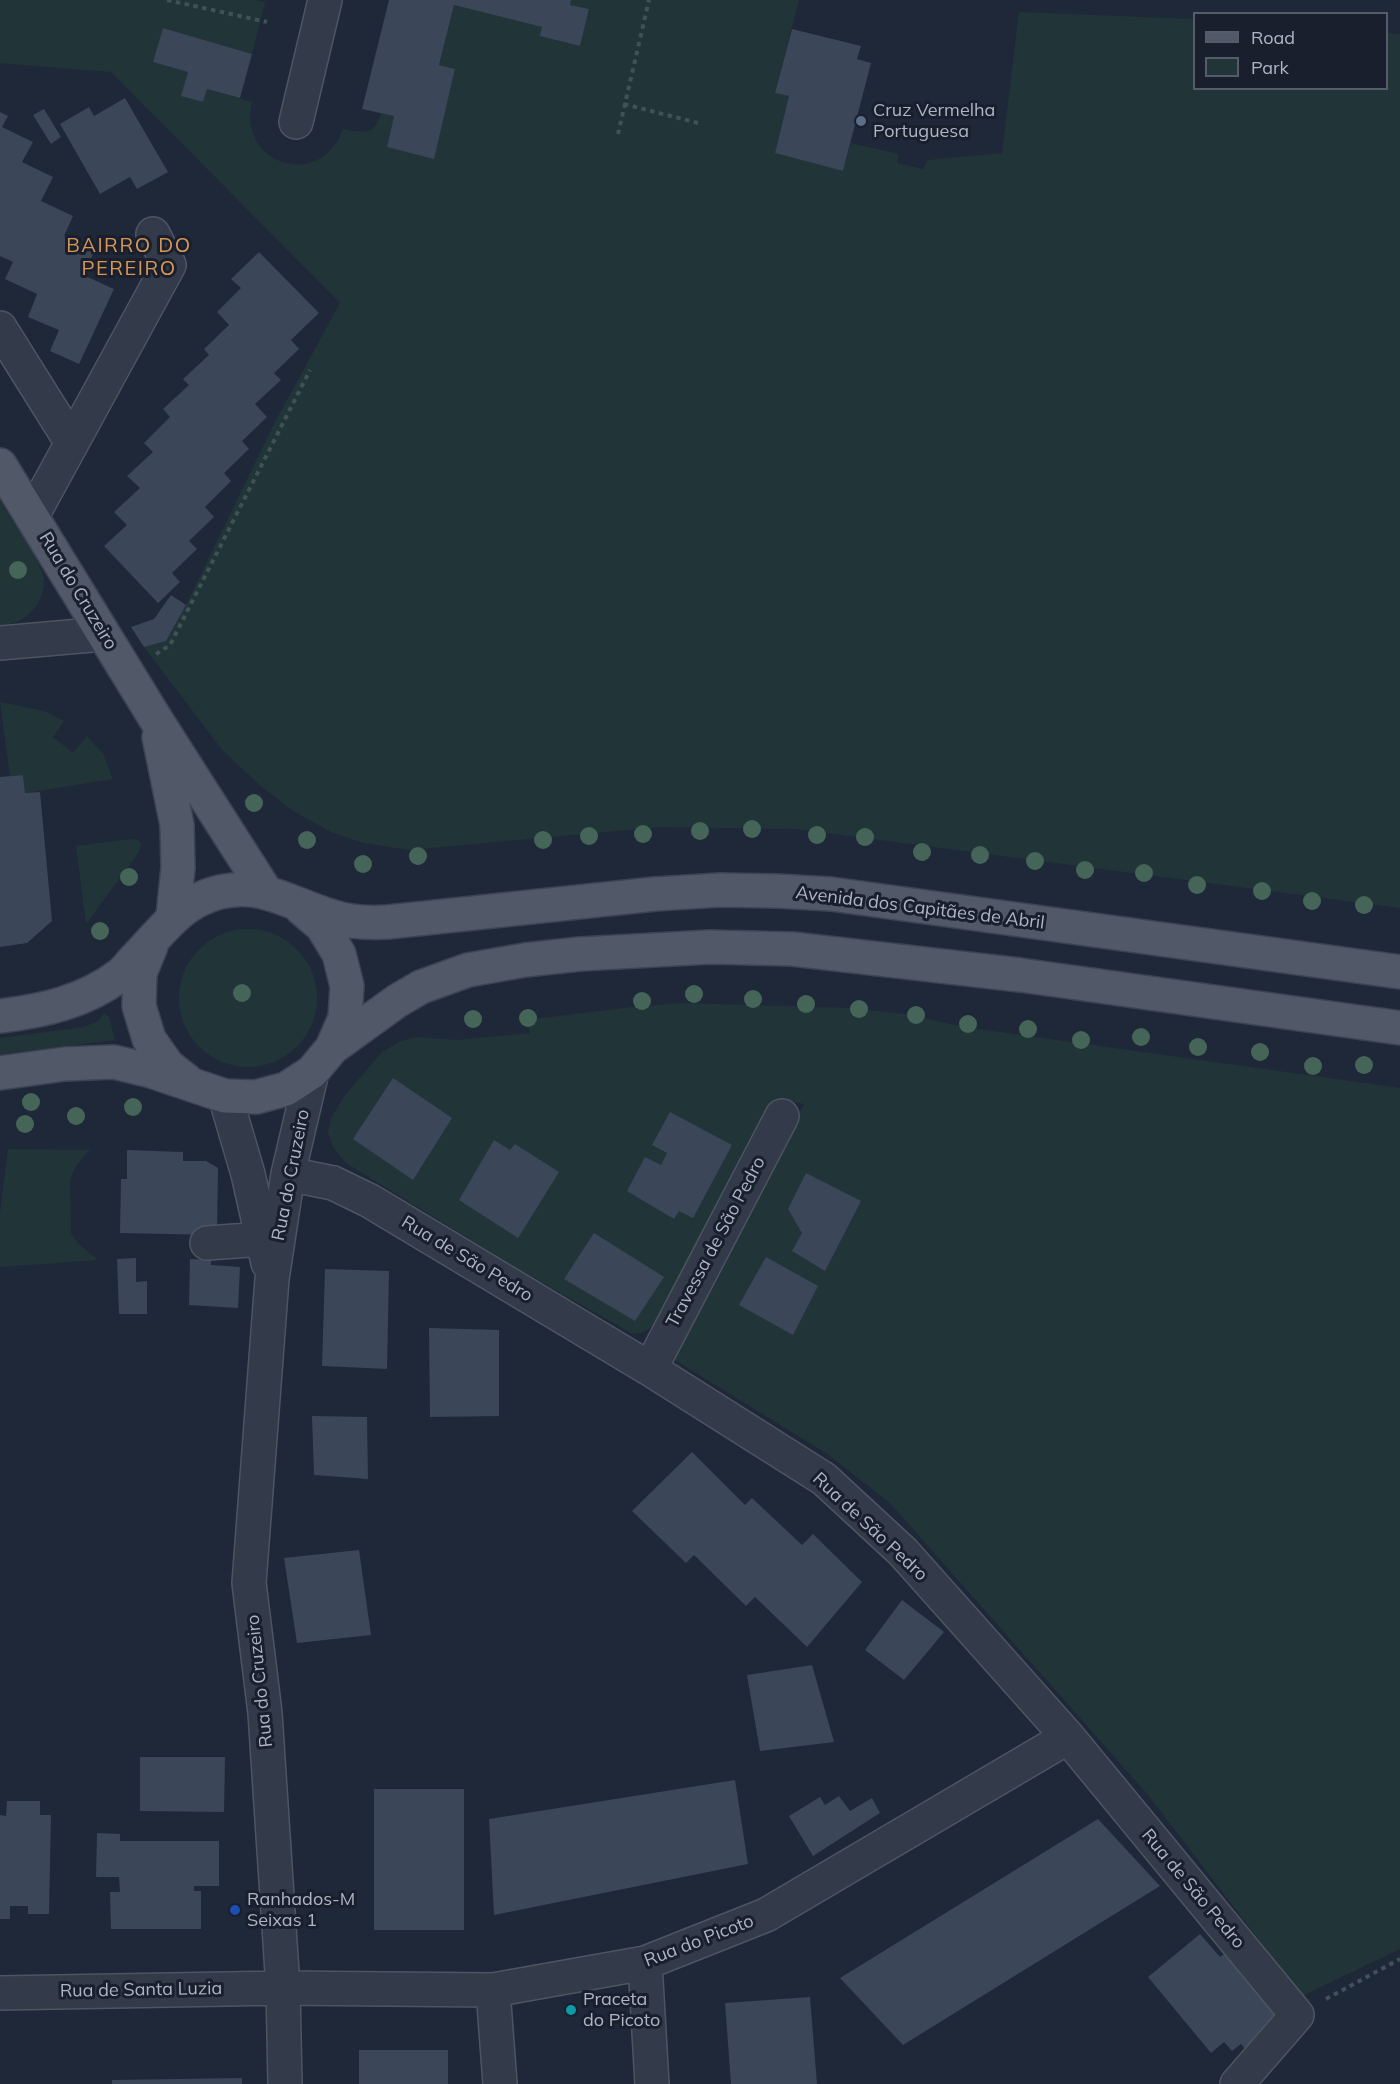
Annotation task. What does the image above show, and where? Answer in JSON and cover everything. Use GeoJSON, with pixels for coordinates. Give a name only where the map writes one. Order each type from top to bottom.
{"type":"FeatureCollection","features":[{"type":"Feature","properties":{"kind":"main road","name":"Rua do Cruzeiro"},"geometry":{"type":"LineString","coordinates":[[0,465],[155,718],[266,892]]}},
{"type":"Feature","properties":{"kind":"main road"},"geometry":{"type":"LineString","coordinates":[[155,718],[177,825],[178,868],[173,916]]}},
{"type":"Feature","properties":{"kind":"main road","name":"Avenida dos Capitães de Abril"},"geometry":{"type":"LineString","coordinates":[[0,1016],[41,1011],[86,996],[120,975],[173,916],[201,898],[233,890],[266,892],[335,918],[372,923],[655,894],[720,890],[831,894],[1400,972]]}},
{"type":"Feature","properties":{"kind":"main road","name":"Avenida dos Capitães de Abril"},"geometry":{"type":"LineString","coordinates":[[297,905],[322,926],[339,954],[347,986],[345,1018],[322,1060]]}},
{"type":"Feature","properties":{"kind":"main road","name":"Avenida dos Capitães de Abril"},"geometry":{"type":"LineString","coordinates":[[152,941],[140,973],[139,1006],[149,1039],[168,1066],[210,1091]]}},
{"type":"Feature","properties":{"kind":"main road"},"geometry":{"type":"LineString","coordinates":[[0,1073],[65,1064],[114,1062],[151,1071],[210,1091],[256,1097],[286,1089],[374,1016],[413,992],[468,970],[525,960],[580,954],[710,947],[792,949],[997,973],[1400,1028]]}},
{"type":"Feature","properties":{"kind":"street"},"geometry":{"type":"LineString","coordinates":[[296,123],[325,0]]}},
{"type":"Feature","properties":{"kind":"street"},"geometry":{"type":"LineString","coordinates":[[32,516],[169,264],[153,234]]}},
{"type":"Feature","properties":{"kind":"street"},"geometry":{"type":"LineString","coordinates":[[0,328],[72,443]]}},
{"type":"Feature","properties":{"kind":"street"},"geometry":{"type":"LineString","coordinates":[[0,643],[103,633]]}},
{"type":"Feature","properties":{"kind":"street","name":"Rua do Cruzeiro"},"geometry":{"type":"LineString","coordinates":[[285,2084],[283,1988],[265,1713],[249,1583],[272,1279],[288,1174],[322,1060]]}},
{"type":"Feature","properties":{"kind":"street","name":"Rua do Cruzeiro"},"geometry":{"type":"LineString","coordinates":[[210,1091],[248,1174],[272,1279]]}},
{"type":"Feature","properties":{"kind":"street","name":"Travessa de São Pedro"},"geometry":{"type":"LineString","coordinates":[[650,1369],[782,1116]]}},
{"type":"Feature","properties":{"kind":"street","name":"Rua de São Pedro"},"geometry":{"type":"LineString","coordinates":[[288,1174],[333,1183],[370,1200],[650,1369],[824,1479],[903,1552],[1068,1737],[1297,2015]]}},
{"type":"Feature","properties":{"kind":"street"},"geometry":{"type":"LineString","coordinates":[[207,1243],[263,1239]]}},
{"type":"Feature","properties":{"kind":"street","name":"Rua do Picoto"},"geometry":{"type":"LineString","coordinates":[[283,1988],[493,1990],[645,1963],[766,1915],[1068,1737]]}},
{"type":"Feature","properties":{"kind":"street"},"geometry":{"type":"LineString","coordinates":[[645,1963],[652,2084]]}},
{"type":"Feature","properties":{"kind":"street","name":"Rua de Santa Luzia"},"geometry":{"type":"LineString","coordinates":[[0,1993],[283,1988]]}},
{"type":"Feature","properties":{"kind":"street"},"geometry":{"type":"LineString","coordinates":[[493,1990],[500,2084]]}},
{"type":"Feature","properties":{"kind":"street"},"geometry":{"type":"LineString","coordinates":[[1237,2084],[1297,2015]]}},
{"type":"Feature","properties":{"kind":"path"},"geometry":{"type":"LineString","coordinates":[[167,0],[267,22]]}},
{"type":"Feature","properties":{"kind":"path"},"geometry":{"type":"LineString","coordinates":[[618,134],[649,0]]}},
{"type":"Feature","properties":{"kind":"path"},"geometry":{"type":"LineString","coordinates":[[624,104],[698,123]]}},
{"type":"Feature","properties":{"kind":"path"},"geometry":{"type":"LineString","coordinates":[[126,670],[170,645],[310,370]]}},
{"type":"Feature","properties":{"kind":"path"},"geometry":{"type":"LineString","coordinates":[[1297,2015],[1400,1959]]}},
{"type":"Feature","properties":{"kind":"green space"},"geometry":{"type":"Polygon","coordinates":[[[0,0],[256,0],[265,2],[252,54],[163,28],[153,62],[188,72],[182,96],[203,102],[207,89],[252,102],[251,124],[257,142],[268,155],[284,162],[301,164],[317,160],[332,148],[343,129],[367,131],[375,126],[381,113],[394,116],[387,147],[434,158],[455,69],[439,65],[454,5],[542,27],[541,36],[580,46],[589,9],[570,5],[571,0],[799,0],[775,92],[789,96],[775,153],[843,171],[851,143],[898,154],[897,163],[923,169],[928,160],[1002,153],[1019,12],[1193,19],[1193,90],[1388,90],[1388,33],[1400,34],[1400,908],[796,829],[659,827],[409,850],[363,843],[331,832],[295,812],[263,788],[223,751],[144,647],[166,641],[186,605],[274,424],[340,303],[111,72],[0,63],[0,0]]]}},
{"type":"Feature","properties":{"kind":"green space"},"geometry":{"type":"Polygon","coordinates":[[[0,501],[40,567],[44,585],[36,606],[26,617],[10,624],[0,625],[0,501]]]}},
{"type":"Feature","properties":{"kind":"green space"},"geometry":{"type":"Polygon","coordinates":[[[0,702],[44,711],[64,721],[53,737],[73,753],[87,736],[103,754],[113,779],[25,793],[23,775],[10,776],[0,702]]]}},
{"type":"Feature","properties":{"kind":"green space"},"geometry":{"type":"Polygon","coordinates":[[[138,840],[141,845],[139,852],[86,924],[76,846],[138,840]]]}},
{"type":"Feature","properties":{"kind":"green space"},"geometry":{"type":"Polygon","coordinates":[[[248,929],[274,935],[297,949],[311,972],[317,998],[311,1024],[297,1047],[274,1061],[248,1067],[222,1061],[199,1047],[185,1024],[179,998],[185,972],[199,949],[222,935],[248,929]]]}},
{"type":"Feature","properties":{"kind":"green space"},"geometry":{"type":"Polygon","coordinates":[[[683,1003],[849,1008],[904,1014],[964,1027],[1400,1088],[1400,1949],[1302,1996],[1149,1796],[890,1503],[829,1455],[670,1357],[804,1104],[776,1098],[654,1324],[645,1331],[633,1334],[520,1270],[346,1163],[333,1147],[328,1132],[331,1118],[345,1095],[382,1052],[401,1041],[417,1037],[457,1040],[530,1033],[526,1020],[683,1003]]]}},
{"type":"Feature","properties":{"kind":"green space"},"geometry":{"type":"Polygon","coordinates":[[[104,1013],[109,1017],[115,1040],[0,1054],[0,1038],[84,1027],[98,1021],[104,1013]]]}},
{"type":"Feature","properties":{"kind":"green space"},"geometry":{"type":"Polygon","coordinates":[[[8,1149],[90,1150],[78,1164],[70,1181],[71,1233],[78,1243],[98,1260],[0,1267],[0,1213],[8,1149]]]}},
{"type":"Feature","properties":{"kind":"building"},"geometry":{"type":"Polygon","coordinates":[[[389,0],[571,0],[570,5],[589,9],[580,46],[540,36],[542,27],[454,5],[439,65],[455,69],[434,159],[387,147],[394,116],[362,109],[389,0]]]}},
{"type":"Feature","properties":{"kind":"building"},"geometry":{"type":"Polygon","coordinates":[[[163,28],[252,54],[240,98],[207,89],[203,102],[181,96],[188,72],[153,62],[163,28]]]}},
{"type":"Feature","properties":{"kind":"building"},"geometry":{"type":"Polygon","coordinates":[[[792,29],[861,46],[857,59],[871,63],[843,171],[775,153],[789,96],[775,93],[792,29]]]}},
{"type":"Feature","properties":{"kind":"building"},"geometry":{"type":"Polygon","coordinates":[[[125,98],[168,172],[137,189],[130,177],[100,194],[60,124],[89,107],[94,116],[125,98]]]}},
{"type":"Feature","properties":{"kind":"building"},"geometry":{"type":"Polygon","coordinates":[[[44,109],[61,137],[51,144],[33,115],[44,109]]]}},
{"type":"Feature","properties":{"kind":"building"},"geometry":{"type":"Polygon","coordinates":[[[0,112],[8,116],[2,127],[33,142],[22,162],[53,177],[41,201],[73,216],[64,236],[95,250],[83,275],[114,289],[79,364],[50,351],[59,330],[28,317],[37,294],[5,279],[13,262],[0,256],[0,112]]]}},
{"type":"Feature","properties":{"kind":"building"},"geometry":{"type":"Polygon","coordinates":[[[259,252],[319,313],[291,340],[299,349],[274,373],[281,380],[255,404],[267,417],[242,441],[249,449],[224,473],[231,481],[205,507],[214,517],[189,541],[197,549],[172,573],[180,582],[158,603],[104,546],[127,525],[114,512],[140,488],[127,476],[153,452],[144,443],[170,417],[163,409],[189,385],[183,379],[209,355],[204,349],[229,325],[217,312],[241,288],[231,279],[259,252]]]}},
{"type":"Feature","properties":{"kind":"building"},"geometry":{"type":"Polygon","coordinates":[[[171,595],[186,605],[166,641],[144,647],[131,627],[154,619],[171,595]]]}},
{"type":"Feature","properties":{"kind":"building"},"geometry":{"type":"Polygon","coordinates":[[[23,775],[25,793],[40,792],[52,921],[27,943],[0,947],[0,777],[23,775]]]}},
{"type":"Feature","properties":{"kind":"building"},"geometry":{"type":"Polygon","coordinates":[[[393,1078],[452,1118],[413,1180],[353,1139],[393,1078]]]}},
{"type":"Feature","properties":{"kind":"building"},"geometry":{"type":"Polygon","coordinates":[[[670,1112],[732,1145],[693,1218],[679,1211],[674,1219],[627,1191],[645,1157],[661,1165],[667,1153],[652,1145],[670,1112]]]}},
{"type":"Feature","properties":{"kind":"building"},"geometry":{"type":"Polygon","coordinates":[[[494,1140],[510,1150],[515,1144],[559,1172],[518,1238],[459,1200],[494,1140]]]}},
{"type":"Feature","properties":{"kind":"building"},"geometry":{"type":"Polygon","coordinates":[[[127,1150],[183,1152],[183,1161],[206,1161],[218,1168],[217,1235],[120,1233],[121,1179],[127,1179],[127,1150]]]}},
{"type":"Feature","properties":{"kind":"building"},"geometry":{"type":"Polygon","coordinates":[[[806,1173],[861,1201],[825,1271],[792,1251],[802,1233],[788,1209],[806,1173]]]}},
{"type":"Feature","properties":{"kind":"building"},"geometry":{"type":"Polygon","coordinates":[[[594,1233],[664,1277],[635,1321],[564,1279],[594,1233]]]}},
{"type":"Feature","properties":{"kind":"building"},"geometry":{"type":"Polygon","coordinates":[[[766,1257],[818,1286],[793,1335],[739,1305],[766,1257]]]}},
{"type":"Feature","properties":{"kind":"building"},"geometry":{"type":"Polygon","coordinates":[[[136,1258],[136,1282],[147,1281],[147,1314],[119,1314],[117,1259],[136,1258]]]}},
{"type":"Feature","properties":{"kind":"building"},"geometry":{"type":"Polygon","coordinates":[[[190,1259],[211,1260],[211,1265],[240,1267],[238,1308],[189,1305],[190,1259]]]}},
{"type":"Feature","properties":{"kind":"building"},"geometry":{"type":"Polygon","coordinates":[[[325,1269],[389,1271],[387,1369],[322,1366],[325,1269]]]}},
{"type":"Feature","properties":{"kind":"building"},"geometry":{"type":"Polygon","coordinates":[[[429,1328],[499,1330],[499,1416],[430,1417],[429,1328]]]}},
{"type":"Feature","properties":{"kind":"building"},"geometry":{"type":"Polygon","coordinates":[[[312,1416],[367,1417],[368,1479],[314,1475],[312,1416]]]}},
{"type":"Feature","properties":{"kind":"building"},"geometry":{"type":"Polygon","coordinates":[[[692,1452],[745,1505],[752,1498],[802,1545],[813,1534],[862,1582],[807,1647],[755,1597],[746,1606],[694,1555],[686,1563],[632,1511],[692,1452]]]}},
{"type":"Feature","properties":{"kind":"building"},"geometry":{"type":"Polygon","coordinates":[[[359,1550],[371,1635],[297,1643],[284,1558],[359,1550]]]}},
{"type":"Feature","properties":{"kind":"building"},"geometry":{"type":"Polygon","coordinates":[[[902,1600],[944,1632],[904,1680],[865,1650],[902,1600]]]}},
{"type":"Feature","properties":{"kind":"building"},"geometry":{"type":"Polygon","coordinates":[[[812,1665],[834,1742],[760,1751],[747,1675],[812,1665]]]}},
{"type":"Feature","properties":{"kind":"building"},"geometry":{"type":"Polygon","coordinates":[[[140,1757],[225,1757],[224,1812],[140,1811],[140,1757]]]}},
{"type":"Feature","properties":{"kind":"building"},"geometry":{"type":"Polygon","coordinates":[[[735,1780],[748,1864],[494,1915],[489,1819],[735,1780]]]}},
{"type":"Feature","properties":{"kind":"building"},"geometry":{"type":"Polygon","coordinates":[[[374,1789],[464,1789],[464,1930],[374,1930],[374,1789]]]}},
{"type":"Feature","properties":{"kind":"building"},"geometry":{"type":"Polygon","coordinates":[[[839,1796],[850,1811],[872,1798],[880,1813],[813,1856],[789,1816],[820,1797],[825,1805],[839,1796]]]}},
{"type":"Feature","properties":{"kind":"building"},"geometry":{"type":"Polygon","coordinates":[[[7,1801],[40,1801],[40,1815],[51,1815],[49,1914],[28,1914],[28,1906],[10,1906],[10,1919],[0,1919],[0,1815],[6,1816],[7,1801]]]}},
{"type":"Feature","properties":{"kind":"building"},"geometry":{"type":"Polygon","coordinates":[[[1098,1819],[1160,1886],[903,2045],[840,1978],[1098,1819]]]}},
{"type":"Feature","properties":{"kind":"building"},"geometry":{"type":"Polygon","coordinates":[[[97,1833],[120,1834],[120,1841],[219,1841],[219,1886],[194,1886],[194,1891],[201,1891],[201,1929],[111,1929],[110,1892],[120,1892],[119,1877],[96,1877],[97,1833]]]}},
{"type":"Feature","properties":{"kind":"building"},"geometry":{"type":"Polygon","coordinates":[[[1200,1934],[1220,1957],[1228,1951],[1283,2017],[1245,2049],[1241,2044],[1232,2051],[1224,2042],[1211,2053],[1148,1977],[1200,1934]]]}},
{"type":"Feature","properties":{"kind":"building"},"geometry":{"type":"Polygon","coordinates":[[[810,1997],[817,2084],[731,2084],[725,2003],[810,1997]]]}},
{"type":"Feature","properties":{"kind":"building"},"geometry":{"type":"Polygon","coordinates":[[[359,2050],[448,2050],[448,2084],[359,2084],[359,2050]]]}},
{"type":"Feature","properties":{"kind":"building"},"geometry":{"type":"Polygon","coordinates":[[[242,2078],[242,2084],[112,2084],[112,2080],[242,2078]]]}},
{"type":"Feature","properties":{"kind":"place","name":"Cruz Vermelha Portuguesa"},"geometry":{"type":"Point","coordinates":[861,121]}},
{"type":"Feature","properties":{"kind":"place","name":"Ranhados-M Seixas 1"},"geometry":{"type":"Point","coordinates":[235,1910]}},
{"type":"Feature","properties":{"kind":"place","name":"Praceta do Picoto"},"geometry":{"type":"Point","coordinates":[571,2010]}},
{"type":"Feature","properties":{"kind":"district","name":"BAIRRO DO PEREIRO"},"geometry":{"type":"Point","coordinates":[129,258]}}]}
